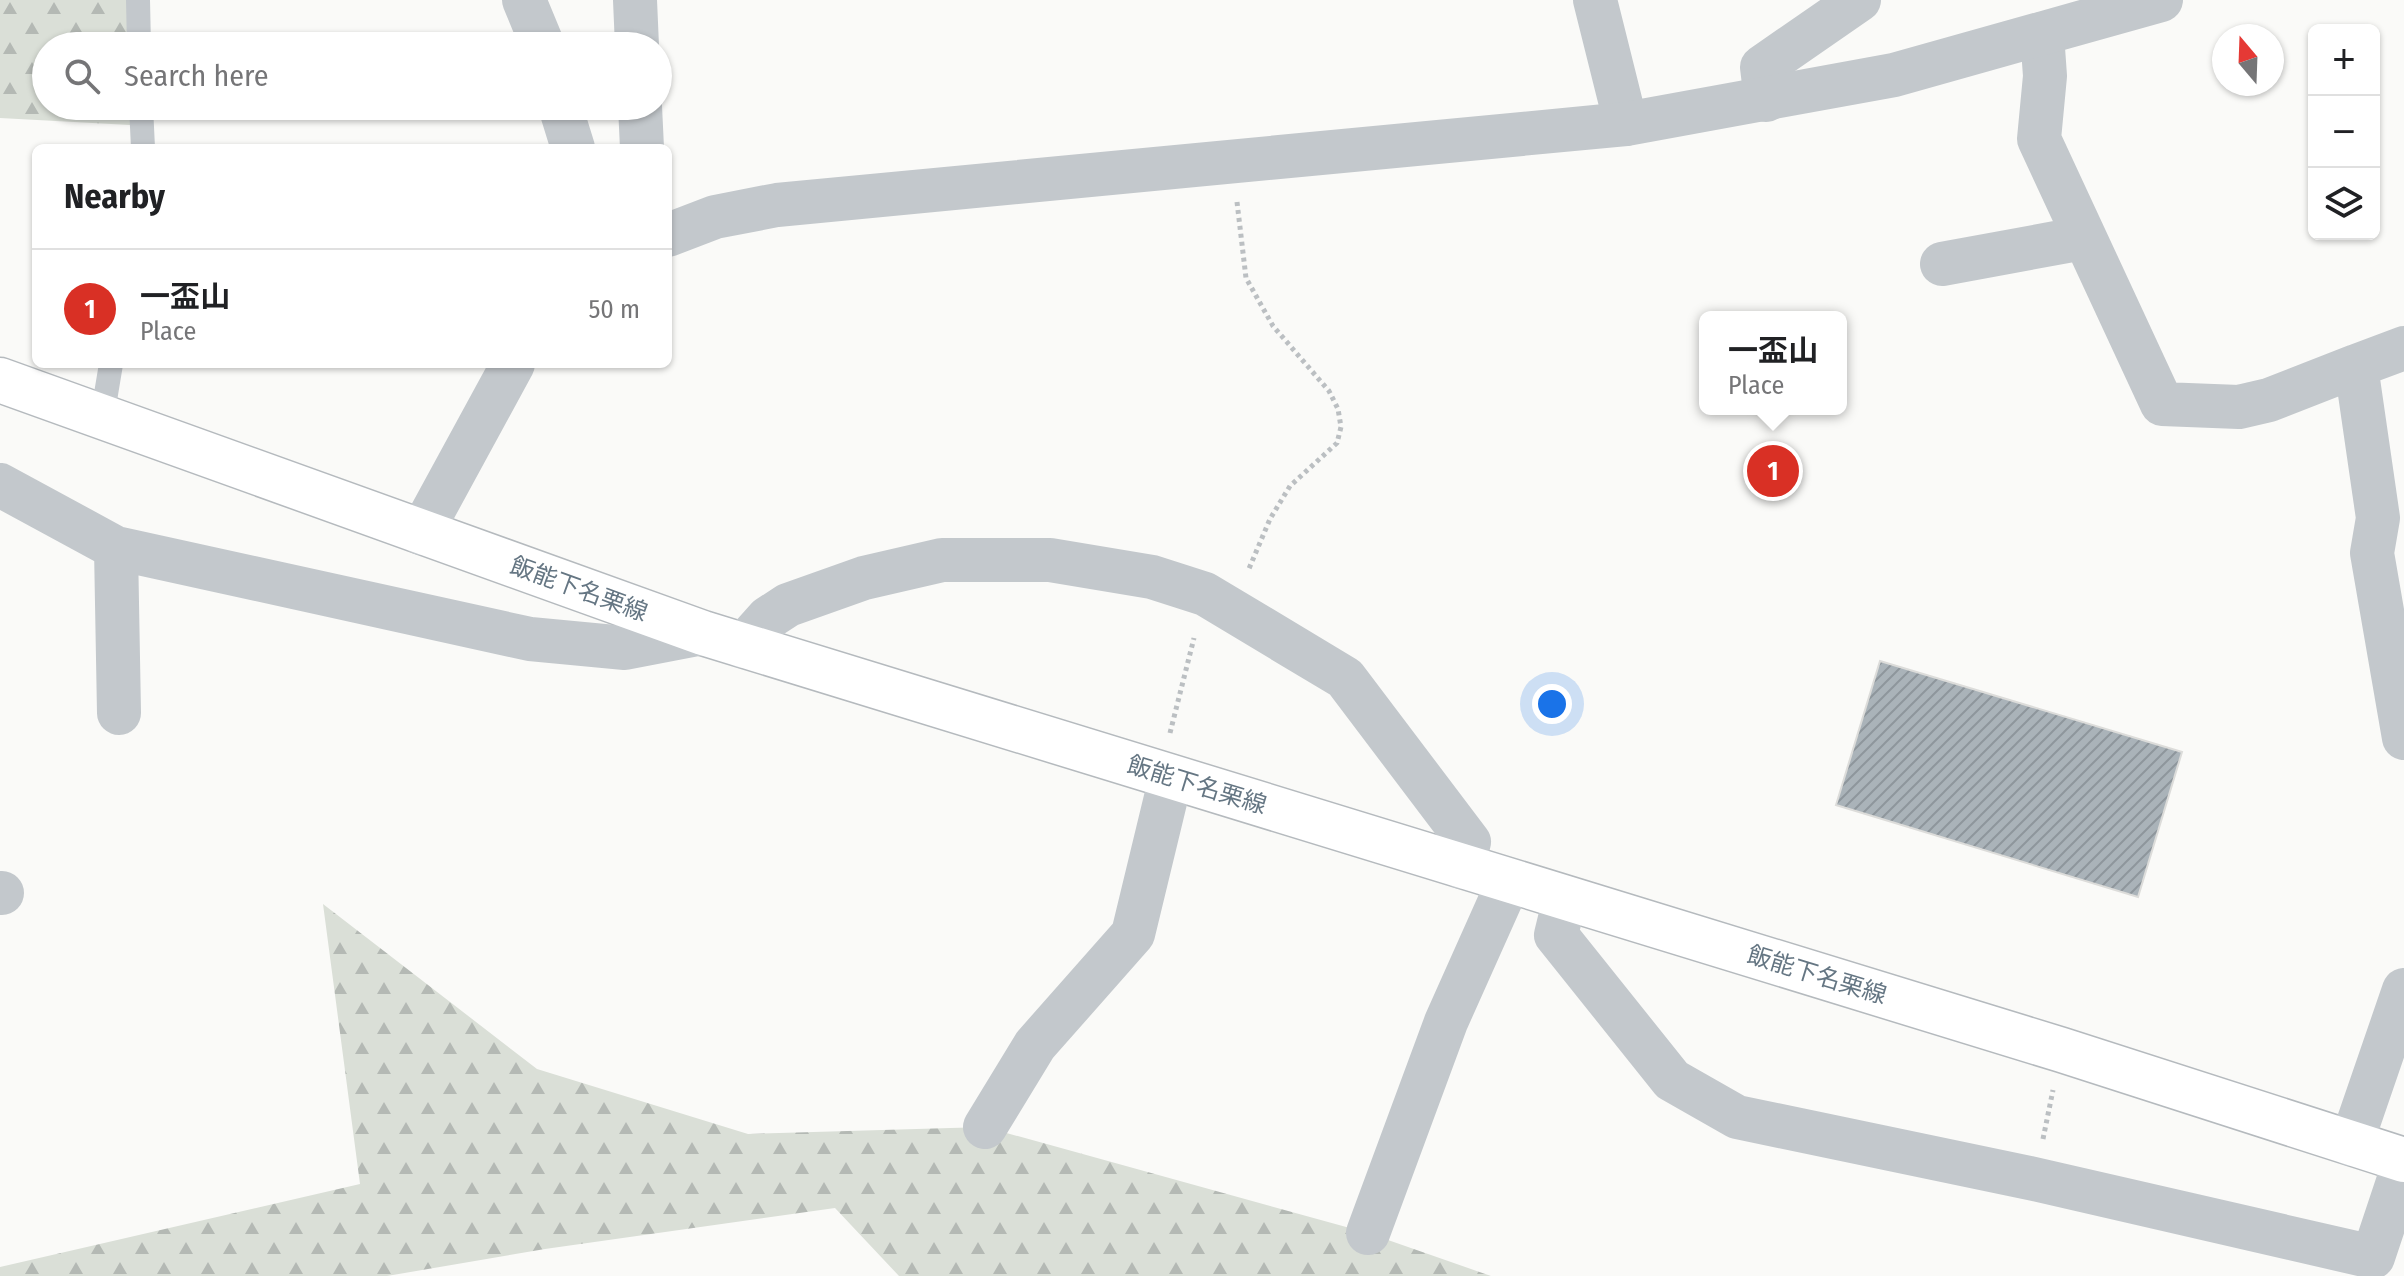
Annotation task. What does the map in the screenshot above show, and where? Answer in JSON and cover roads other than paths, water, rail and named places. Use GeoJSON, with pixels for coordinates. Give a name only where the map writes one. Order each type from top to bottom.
{"type":"FeatureCollection","features":[{"type":"Feature","properties":{"kind":"main road","name":"飯能下名栗線"},"geometry":{"type":"LineString","coordinates":[[0,380],[723,640],[2062,1050],[2404,1162]]}},
{"type":"Feature","properties":{"kind":"street"},"geometry":{"type":"LineString","coordinates":[[524,0],[537,32]]}},
{"type":"Feature","properties":{"kind":"street"},"geometry":{"type":"LineString","coordinates":[[635,0],[636,32]]}},
{"type":"Feature","properties":{"kind":"street"},"geometry":{"type":"LineString","coordinates":[[1595,0],[1626,124]]}},
{"type":"Feature","properties":{"kind":"street"},"geometry":{"type":"LineString","coordinates":[[1766,100],[1762,67],[1859,0]]}},
{"type":"Feature","properties":{"kind":"street"},"geometry":{"type":"LineString","coordinates":[[672,233],[715,217],[777,205],[1626,124],[1894,75],[2161,0]]}},
{"type":"Feature","properties":{"kind":"street"},"geometry":{"type":"LineString","coordinates":[[2042,34],[2045,76],[2039,139],[2162,404],[2239,407],[2404,348]]}},
{"type":"Feature","properties":{"kind":"street"},"geometry":{"type":"LineString","coordinates":[[564,120],[572,144]]}},
{"type":"Feature","properties":{"kind":"street"},"geometry":{"type":"LineString","coordinates":[[641,120],[642,144]]}},
{"type":"Feature","properties":{"kind":"street"},"geometry":{"type":"LineString","coordinates":[[1942,264],[2083,238]]}},
{"type":"Feature","properties":{"kind":"street"},"geometry":{"type":"LineString","coordinates":[[2356,366],[2378,518],[2372,553],[2404,738]]}},
{"type":"Feature","properties":{"kind":"street"},"geometry":{"type":"LineString","coordinates":[[421,533],[511,368]]}},
{"type":"Feature","properties":{"kind":"street"},"geometry":{"type":"LineString","coordinates":[[0,485],[116,548],[530,639],[625,648],[723,640],[788,605],[864,578],[942,560],[1050,560],[1152,577],[1219,601],[1345,678],[1469,842],[1462,867]]}},
{"type":"Feature","properties":{"kind":"street"},"geometry":{"type":"LineString","coordinates":[[116,548],[119,713]]}},
{"type":"Feature","properties":{"kind":"street"},"geometry":{"type":"LineString","coordinates":[[985,1127],[1035,1045],[1133,934],[1166,775]]}},
{"type":"Feature","properties":{"kind":"street"},"geometry":{"type":"LineString","coordinates":[[1368,1233],[1446,1022],[1509,881]]}},
{"type":"Feature","properties":{"kind":"street"},"geometry":{"type":"LineString","coordinates":[[1565,898],[1556,935],[1672,1080],[1737,1117],[2034,1179],[2370,1266],[2404,1162]]}},
{"type":"Feature","properties":{"kind":"street"},"geometry":{"type":"LineString","coordinates":[[2351,1144],[2404,990]]}},
{"type":"Feature","properties":{"kind":"lane"},"geometry":{"type":"LineString","coordinates":[[138,0],[139,32]]}},
{"type":"Feature","properties":{"kind":"lane"},"geometry":{"type":"LineString","coordinates":[[142,120],[143,144]]}},
{"type":"Feature","properties":{"kind":"lane"},"geometry":{"type":"LineString","coordinates":[[102,418],[110,368]]}},
{"type":"Feature","properties":{"kind":"place","name":"一盃山"},"geometry":{"type":"Point","coordinates":[1773,471]}}]}
